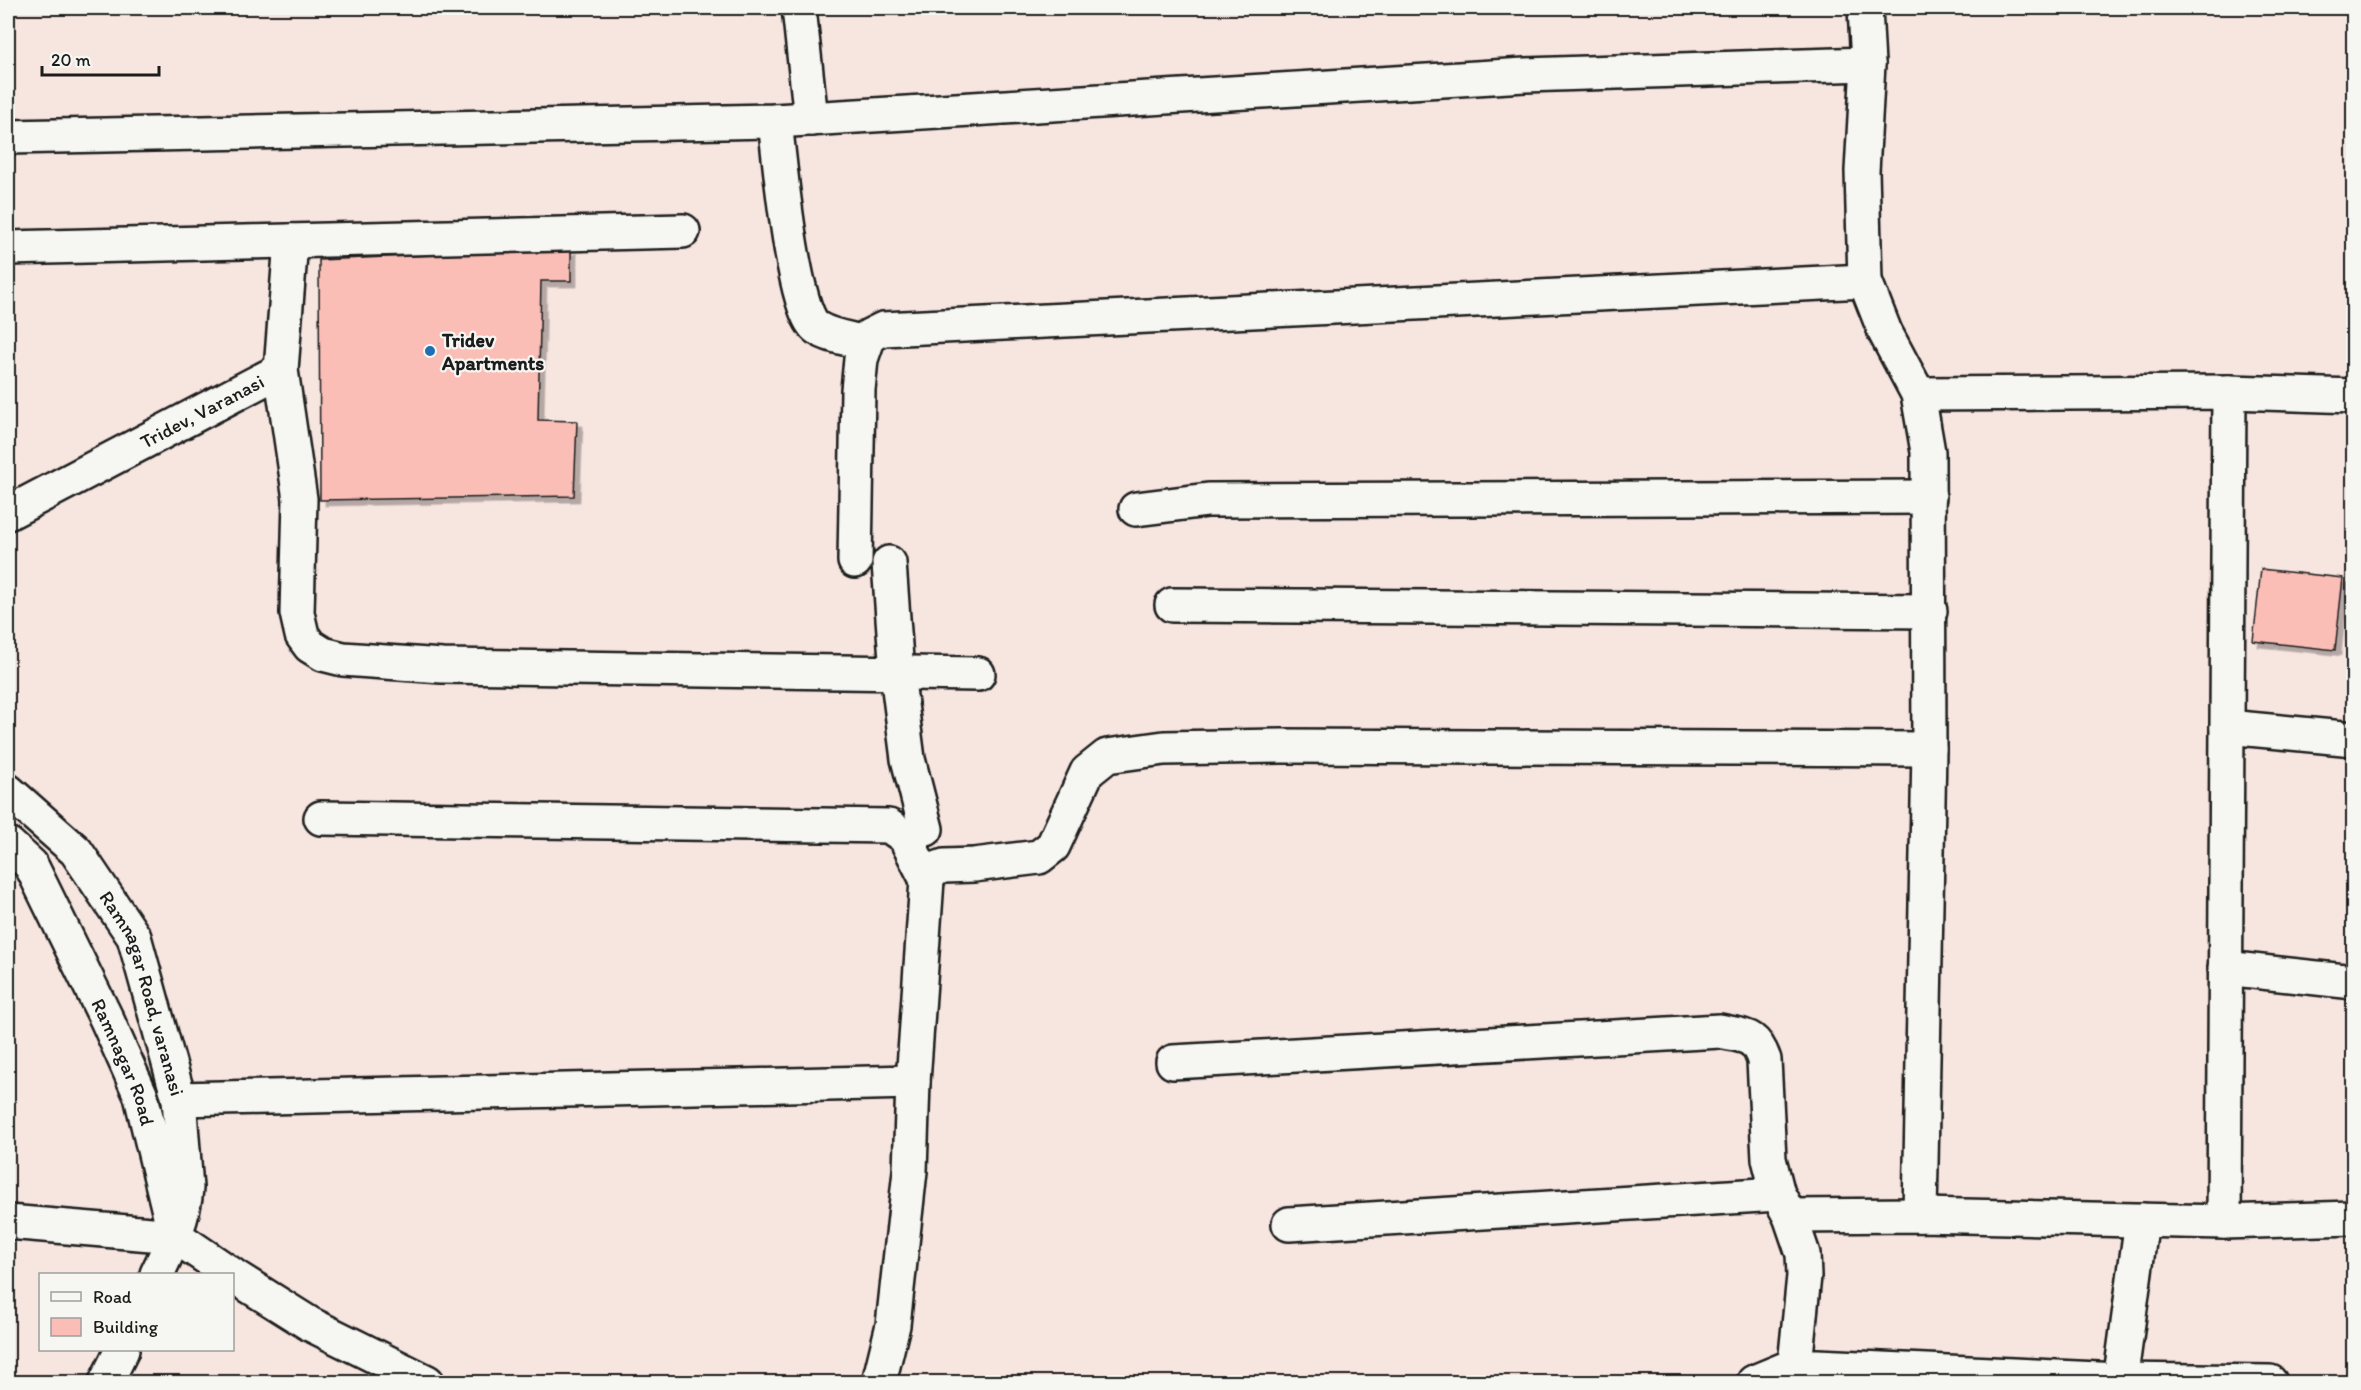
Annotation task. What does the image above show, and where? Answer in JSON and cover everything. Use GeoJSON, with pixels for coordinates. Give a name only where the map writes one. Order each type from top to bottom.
{"type":"FeatureCollection","features":[{"type":"Feature","properties":{"kind":"street"},"geometry":{"type":"LineString","coordinates":[[799,8],[811,119]]}},
{"type":"Feature","properties":{"kind":"street"},"geometry":{"type":"LineString","coordinates":[[1865,8],[1868,64],[1862,171],[1865,281],[1885,332],[1918,394],[1928,452],[1929,750],[1920,1215]]}},
{"type":"Feature","properties":{"kind":"street"},"geometry":{"type":"LineString","coordinates":[[8,137],[775,121],[1514,75],[1868,64]]}},
{"type":"Feature","properties":{"kind":"street"},"geometry":{"type":"LineString","coordinates":[[775,121],[795,269],[808,317],[816,328],[866,343]]}},
{"type":"Feature","properties":{"kind":"street"},"geometry":{"type":"LineString","coordinates":[[8,248],[683,231]]}},
{"type":"Feature","properties":{"kind":"street","name":"Tridev, Varanasi"},"geometry":{"type":"LineString","coordinates":[[8,513],[281,370],[291,241]]}},
{"type":"Feature","properties":{"kind":"street"},"geometry":{"type":"LineString","coordinates":[[855,561],[858,390],[861,359],[869,336],[883,329],[1865,281]]}},
{"type":"Feature","properties":{"kind":"street"},"geometry":{"type":"LineString","coordinates":[[281,370],[300,499],[297,613],[302,635],[310,646],[323,654],[343,659],[442,666],[978,674]]}},
{"type":"Feature","properties":{"kind":"street"},"geometry":{"type":"LineString","coordinates":[[1918,394],[2229,392],[2354,396]]}},
{"type":"Feature","properties":{"kind":"street"},"geometry":{"type":"LineString","coordinates":[[2224,1222],[2229,392]]}},
{"type":"Feature","properties":{"kind":"street"},"geometry":{"type":"LineString","coordinates":[[1136,509],[1208,501],[1929,497]]}},
{"type":"Feature","properties":{"kind":"street"},"geometry":{"type":"LineString","coordinates":[[889,563],[897,673],[908,759],[926,829]]}},
{"type":"Feature","properties":{"kind":"street"},"geometry":{"type":"LineString","coordinates":[[1172,605],[1930,611]]}},
{"type":"Feature","properties":{"kind":"street"},"geometry":{"type":"LineString","coordinates":[[2227,727],[2354,739]]}},
{"type":"Feature","properties":{"kind":"street"},"geometry":{"type":"LineString","coordinates":[[879,1383],[893,1325],[910,1171],[913,1082],[927,880],[933,870],[944,866],[974,865],[1039,857],[1053,846],[1087,772],[1107,756],[1164,748],[1307,746],[1929,750]]}},
{"type":"Feature","properties":{"kind":"street","name":"Ramnagar Road, varanasi"},"geometry":{"type":"LineString","coordinates":[[8,791],[76,852],[134,937],[179,1099],[186,1188],[186,1202],[175,1236],[158,1273]]}},
{"type":"Feature","properties":{"kind":"street"},"geometry":{"type":"LineString","coordinates":[[321,818],[889,826],[905,837],[927,880]]}},
{"type":"Feature","properties":{"kind":"street","name":"Ramnagar Road"},"geometry":{"type":"LineString","coordinates":[[8,844],[31,865],[107,1020],[141,1096],[175,1236]]}},
{"type":"Feature","properties":{"kind":"street"},"geometry":{"type":"LineString","coordinates":[[2225,968],[2354,982]]}},
{"type":"Feature","properties":{"kind":"street"},"geometry":{"type":"LineString","coordinates":[[1173,1062],[1720,1031],[1749,1038],[1759,1045],[1764,1060],[1769,1159],[1803,1254],[1804,1276],[1795,1365]]}},
{"type":"Feature","properties":{"kind":"street"},"geometry":{"type":"LineString","coordinates":[[179,1099],[913,1082]]}},
{"type":"Feature","properties":{"kind":"street"},"geometry":{"type":"LineString","coordinates":[[1288,1224],[1784,1205],[1920,1215],[2224,1222],[2354,1218]]}},
{"type":"Feature","properties":{"kind":"street"},"geometry":{"type":"LineString","coordinates":[[2120,1381],[2142,1220]]}},
{"type":"Feature","properties":{"kind":"street"},"geometry":{"type":"LineString","coordinates":[[8,1222],[175,1236],[229,1273]]}},
{"type":"Feature","properties":{"kind":"street"},"geometry":{"type":"LineString","coordinates":[[234,1276],[310,1324],[427,1383]]}},
{"type":"Feature","properties":{"kind":"street"},"geometry":{"type":"LineString","coordinates":[[106,1383],[122,1351]]}},
{"type":"Feature","properties":{"kind":"street"},"geometry":{"type":"LineString","coordinates":[[1754,1383],[1795,1365],[2120,1381],[2270,1383]]}},
{"type":"Feature","properties":{"kind":"building","name":"Tridev Apartments"},"geometry":{"type":"Polygon","coordinates":[[[571,249],[571,281],[541,281],[538,420],[577,421],[574,496],[320,500],[319,260],[571,249]]]}},
{"type":"Feature","properties":{"kind":"building"},"geometry":{"type":"Polygon","coordinates":[[[2261,569],[2343,578],[2335,650],[2253,641],[2261,569]]]}},
{"type":"Feature","properties":{"kind":"place","name":"Tridev Apartments"},"geometry":{"type":"Point","coordinates":[430,351]}}]}
